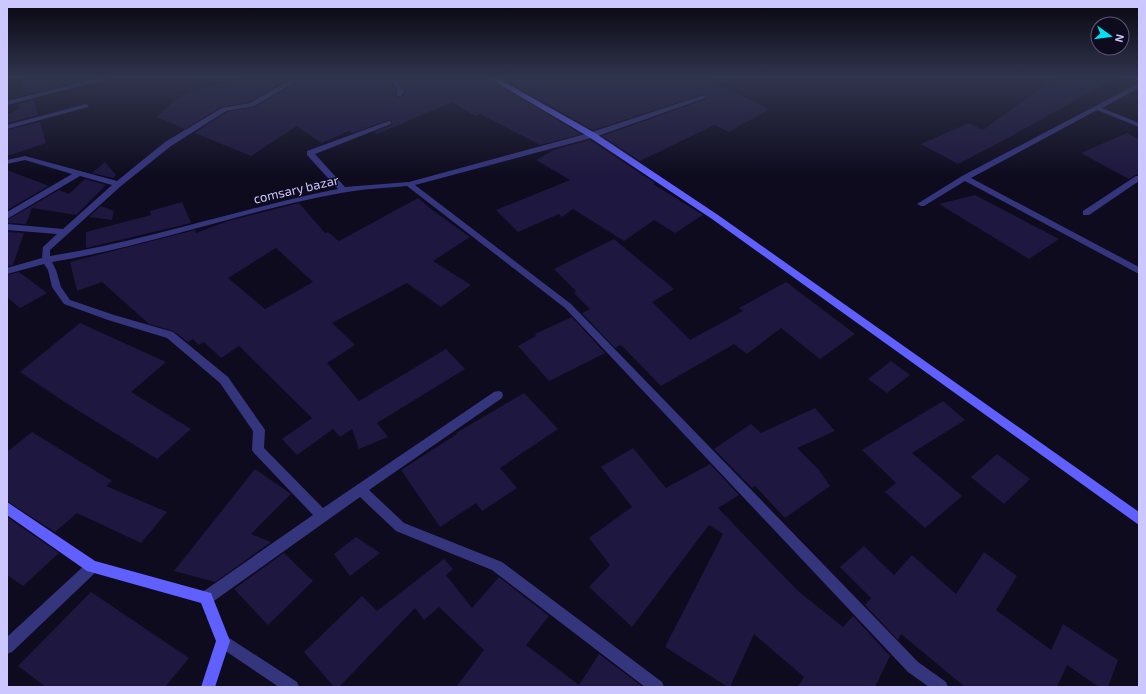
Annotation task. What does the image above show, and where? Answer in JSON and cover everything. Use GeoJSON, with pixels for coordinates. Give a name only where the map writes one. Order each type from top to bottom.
{"type":"FeatureCollection","features":[{"type":"Feature","properties":{"kind":"main road"},"geometry":{"type":"LineString","coordinates":[[549,110],[592,135],[715,217],[1138,515]]}},
{"type":"Feature","properties":{"kind":"main road"},"geometry":{"type":"LineString","coordinates":[[7,508],[92,567],[206,598],[222,641],[208,687]]}},
{"type":"Feature","properties":{"kind":"street"},"geometry":{"type":"LineString","coordinates":[[7,126],[69,110]]}},
{"type":"Feature","properties":{"kind":"street"},"geometry":{"type":"LineString","coordinates":[[222,110],[168,144],[118,184],[46,249],[46,260],[52,270],[57,287],[67,302],[111,318],[170,335],[224,380],[259,430],[258,450],[322,516]]}},
{"type":"Feature","properties":{"kind":"street","name":"comsary bazar"},"geometry":{"type":"LineString","coordinates":[[7,271],[46,260],[89,253],[199,226],[298,199],[343,190],[409,184],[592,135],[664,110]]}},
{"type":"Feature","properties":{"kind":"street"},"geometry":{"type":"LineString","coordinates":[[922,204],[965,178],[1092,110]]}},
{"type":"Feature","properties":{"kind":"street"},"geometry":{"type":"LineString","coordinates":[[1103,110],[1139,125]]}},
{"type":"Feature","properties":{"kind":"street"},"geometry":{"type":"LineString","coordinates":[[343,190],[310,153],[389,123]]}},
{"type":"Feature","properties":{"kind":"street"},"geometry":{"type":"LineString","coordinates":[[7,162],[24,158],[118,184]]}},
{"type":"Feature","properties":{"kind":"street"},"geometry":{"type":"LineString","coordinates":[[7,216],[78,173]]}},
{"type":"Feature","properties":{"kind":"street"},"geometry":{"type":"LineString","coordinates":[[965,178],[1139,271]]}},
{"type":"Feature","properties":{"kind":"street"},"geometry":{"type":"LineString","coordinates":[[1086,213],[1139,178]]}},
{"type":"Feature","properties":{"kind":"street"},"geometry":{"type":"LineString","coordinates":[[409,184],[568,306],[913,667],[941,687]]}},
{"type":"Feature","properties":{"kind":"street"},"geometry":{"type":"LineString","coordinates":[[7,227],[64,232]]}},
{"type":"Feature","properties":{"kind":"street"},"geometry":{"type":"LineString","coordinates":[[206,598],[498,395]]}},
{"type":"Feature","properties":{"kind":"street"},"geometry":{"type":"LineString","coordinates":[[361,490],[400,527],[497,566],[657,687]]}},
{"type":"Feature","properties":{"kind":"street"},"geometry":{"type":"LineString","coordinates":[[7,648],[92,567]]}},
{"type":"Feature","properties":{"kind":"street"},"geometry":{"type":"LineString","coordinates":[[222,641],[292,687]]}},
{"type":"Feature","properties":{"kind":"building"},"geometry":{"type":"Polygon","coordinates":[[[17,110],[37,110],[38,115],[7,123],[7,114],[17,110]]]}},
{"type":"Feature","properties":{"kind":"building"},"geometry":{"type":"Polygon","coordinates":[[[164,110],[215,110],[185,129],[156,117],[164,110]]]}},
{"type":"Feature","properties":{"kind":"building"},"geometry":{"type":"Polygon","coordinates":[[[236,110],[432,110],[377,134],[374,132],[392,125],[392,121],[388,120],[353,133],[349,131],[321,143],[297,126],[251,156],[195,133],[227,112],[236,110]]]}},
{"type":"Feature","properties":{"kind":"building"},"geometry":{"type":"Polygon","coordinates":[[[466,110],[542,110],[581,134],[540,145],[480,114],[475,116],[466,110]]]}},
{"type":"Feature","properties":{"kind":"building"},"geometry":{"type":"Polygon","coordinates":[[[558,110],[654,110],[593,130],[558,110]]]}},
{"type":"Feature","properties":{"kind":"building"},"geometry":{"type":"Polygon","coordinates":[[[674,110],[768,110],[729,132],[714,125],[640,161],[602,136],[674,110]]]}},
{"type":"Feature","properties":{"kind":"building"},"geometry":{"type":"Polygon","coordinates":[[[1010,110],[1057,110],[958,164],[921,144],[969,123],[983,130],[1010,110]]]}},
{"type":"Feature","properties":{"kind":"building"},"geometry":{"type":"Polygon","coordinates":[[[40,122],[46,143],[7,156],[7,130],[40,122]]]}},
{"type":"Feature","properties":{"kind":"building"},"geometry":{"type":"Polygon","coordinates":[[[1127,133],[1139,139],[1139,174],[1129,179],[1081,153],[1127,133]]]}},
{"type":"Feature","properties":{"kind":"building"},"geometry":{"type":"Polygon","coordinates":[[[590,140],[655,183],[653,184],[703,215],[675,233],[654,220],[624,241],[573,209],[562,217],[559,214],[518,232],[496,210],[570,180],[536,160],[552,151],[550,151],[590,140]]]}},
{"type":"Feature","properties":{"kind":"building"},"geometry":{"type":"Polygon","coordinates":[[[105,162],[116,175],[113,178],[92,173],[105,162]]]}},
{"type":"Feature","properties":{"kind":"building"},"geometry":{"type":"Polygon","coordinates":[[[7,170],[49,186],[7,210],[7,170]]]}},
{"type":"Feature","properties":{"kind":"building"},"geometry":{"type":"Polygon","coordinates":[[[85,179],[106,185],[76,215],[32,208],[26,224],[7,223],[7,220],[59,190],[69,194],[85,179]]]}},
{"type":"Feature","properties":{"kind":"building"},"geometry":{"type":"Polygon","coordinates":[[[975,195],[1059,239],[1029,259],[939,204],[975,195]]]}},
{"type":"Feature","properties":{"kind":"building"},"geometry":{"type":"Polygon","coordinates":[[[418,198],[470,237],[433,261],[471,285],[441,307],[407,283],[332,323],[355,345],[327,363],[359,401],[446,349],[465,369],[377,423],[388,437],[359,449],[352,429],[340,437],[333,429],[297,455],[282,439],[312,418],[239,346],[221,358],[204,342],[199,345],[193,339],[188,342],[173,331],[149,324],[102,282],[77,291],[70,262],[195,230],[196,233],[228,221],[299,203],[325,233],[328,232],[339,241],[418,198]],[[276,248],[228,278],[265,309],[313,282],[276,248]]]}},
{"type":"Feature","properties":{"kind":"building"},"geometry":{"type":"Polygon","coordinates":[[[182,202],[191,223],[86,248],[86,232],[151,215],[150,211],[182,202]]]}},
{"type":"Feature","properties":{"kind":"building"},"geometry":{"type":"Polygon","coordinates":[[[101,206],[114,211],[112,220],[89,217],[101,206]]]}},
{"type":"Feature","properties":{"kind":"building"},"geometry":{"type":"Polygon","coordinates":[[[7,232],[24,233],[13,265],[7,266],[7,232]]]}},
{"type":"Feature","properties":{"kind":"building"},"geometry":{"type":"Polygon","coordinates":[[[614,239],[674,289],[652,302],[690,340],[743,311],[739,308],[786,282],[855,334],[820,359],[781,328],[747,354],[734,344],[661,386],[621,345],[615,348],[582,313],[590,309],[574,293],[576,291],[554,269],[614,239]]]}},
{"type":"Feature","properties":{"kind":"building"},"geometry":{"type":"Polygon","coordinates":[[[19,272],[47,293],[20,308],[7,297],[7,275],[19,272]]]}},
{"type":"Feature","properties":{"kind":"building"},"geometry":{"type":"Polygon","coordinates":[[[572,317],[605,353],[549,381],[518,346],[536,336],[535,334],[572,317]]]}},
{"type":"Feature","properties":{"kind":"building"},"geometry":{"type":"Polygon","coordinates":[[[80,323],[166,362],[131,392],[191,429],[157,459],[66,403],[20,372],[80,323]]]}},
{"type":"Feature","properties":{"kind":"building"},"geometry":{"type":"Polygon","coordinates":[[[891,361],[910,375],[887,393],[868,379],[891,361]]]}},
{"type":"Feature","properties":{"kind":"building"},"geometry":{"type":"Polygon","coordinates":[[[524,393],[558,429],[500,468],[517,488],[482,511],[476,503],[440,527],[401,470],[457,434],[456,433],[524,393]]]}},
{"type":"Feature","properties":{"kind":"building"},"geometry":{"type":"Polygon","coordinates":[[[943,401],[965,420],[912,453],[962,496],[925,528],[885,492],[896,483],[862,450],[943,401]]]}},
{"type":"Feature","properties":{"kind":"building"},"geometry":{"type":"Polygon","coordinates":[[[815,408],[835,431],[797,448],[819,470],[830,486],[785,518],[755,486],[752,488],[714,449],[751,424],[761,433],[815,408]]]}},
{"type":"Feature","properties":{"kind":"building"},"geometry":{"type":"Polygon","coordinates":[[[32,432],[112,481],[106,486],[167,512],[141,543],[77,513],[55,532],[7,501],[7,452],[32,432]]]}},
{"type":"Feature","properties":{"kind":"building"},"geometry":{"type":"Polygon","coordinates":[[[633,448],[666,488],[710,464],[739,495],[718,508],[798,591],[843,627],[853,616],[890,656],[875,687],[798,687],[804,677],[754,634],[730,687],[665,647],[723,534],[709,525],[632,627],[589,587],[610,565],[589,538],[632,507],[601,467],[633,448]]]}},
{"type":"Feature","properties":{"kind":"building"},"geometry":{"type":"Polygon","coordinates":[[[997,454],[1030,479],[1004,504],[971,477],[997,454]]]}},
{"type":"Feature","properties":{"kind":"building"},"geometry":{"type":"Polygon","coordinates":[[[255,469],[291,494],[251,534],[271,542],[215,582],[174,571],[255,469]]]}},
{"type":"Feature","properties":{"kind":"building"},"geometry":{"type":"Polygon","coordinates":[[[7,517],[59,553],[23,586],[7,575],[7,517]]]}},
{"type":"Feature","properties":{"kind":"building"},"geometry":{"type":"Polygon","coordinates":[[[356,537],[380,553],[350,576],[334,554],[356,537]]]}},
{"type":"Feature","properties":{"kind":"building"},"geometry":{"type":"Polygon","coordinates":[[[864,546],[894,575],[912,555],[956,594],[984,552],[1017,576],[996,610],[1051,650],[1063,624],[1118,660],[1108,687],[1099,687],[1067,665],[1057,687],[965,687],[901,634],[898,640],[865,605],[871,598],[840,567],[864,546]]]}},
{"type":"Feature","properties":{"kind":"building"},"geometry":{"type":"Polygon","coordinates":[[[284,553],[313,581],[268,625],[234,589],[284,553]]]}},
{"type":"Feature","properties":{"kind":"building"},"geometry":{"type":"Polygon","coordinates":[[[444,559],[453,569],[446,575],[472,608],[499,577],[549,616],[526,645],[579,685],[599,654],[643,687],[456,687],[484,650],[439,607],[424,620],[415,608],[339,687],[334,687],[304,652],[362,596],[377,611],[444,559]]]}},
{"type":"Feature","properties":{"kind":"building"},"geometry":{"type":"Polygon","coordinates":[[[91,592],[189,658],[165,687],[46,687],[18,666],[91,592]]]}}]}
